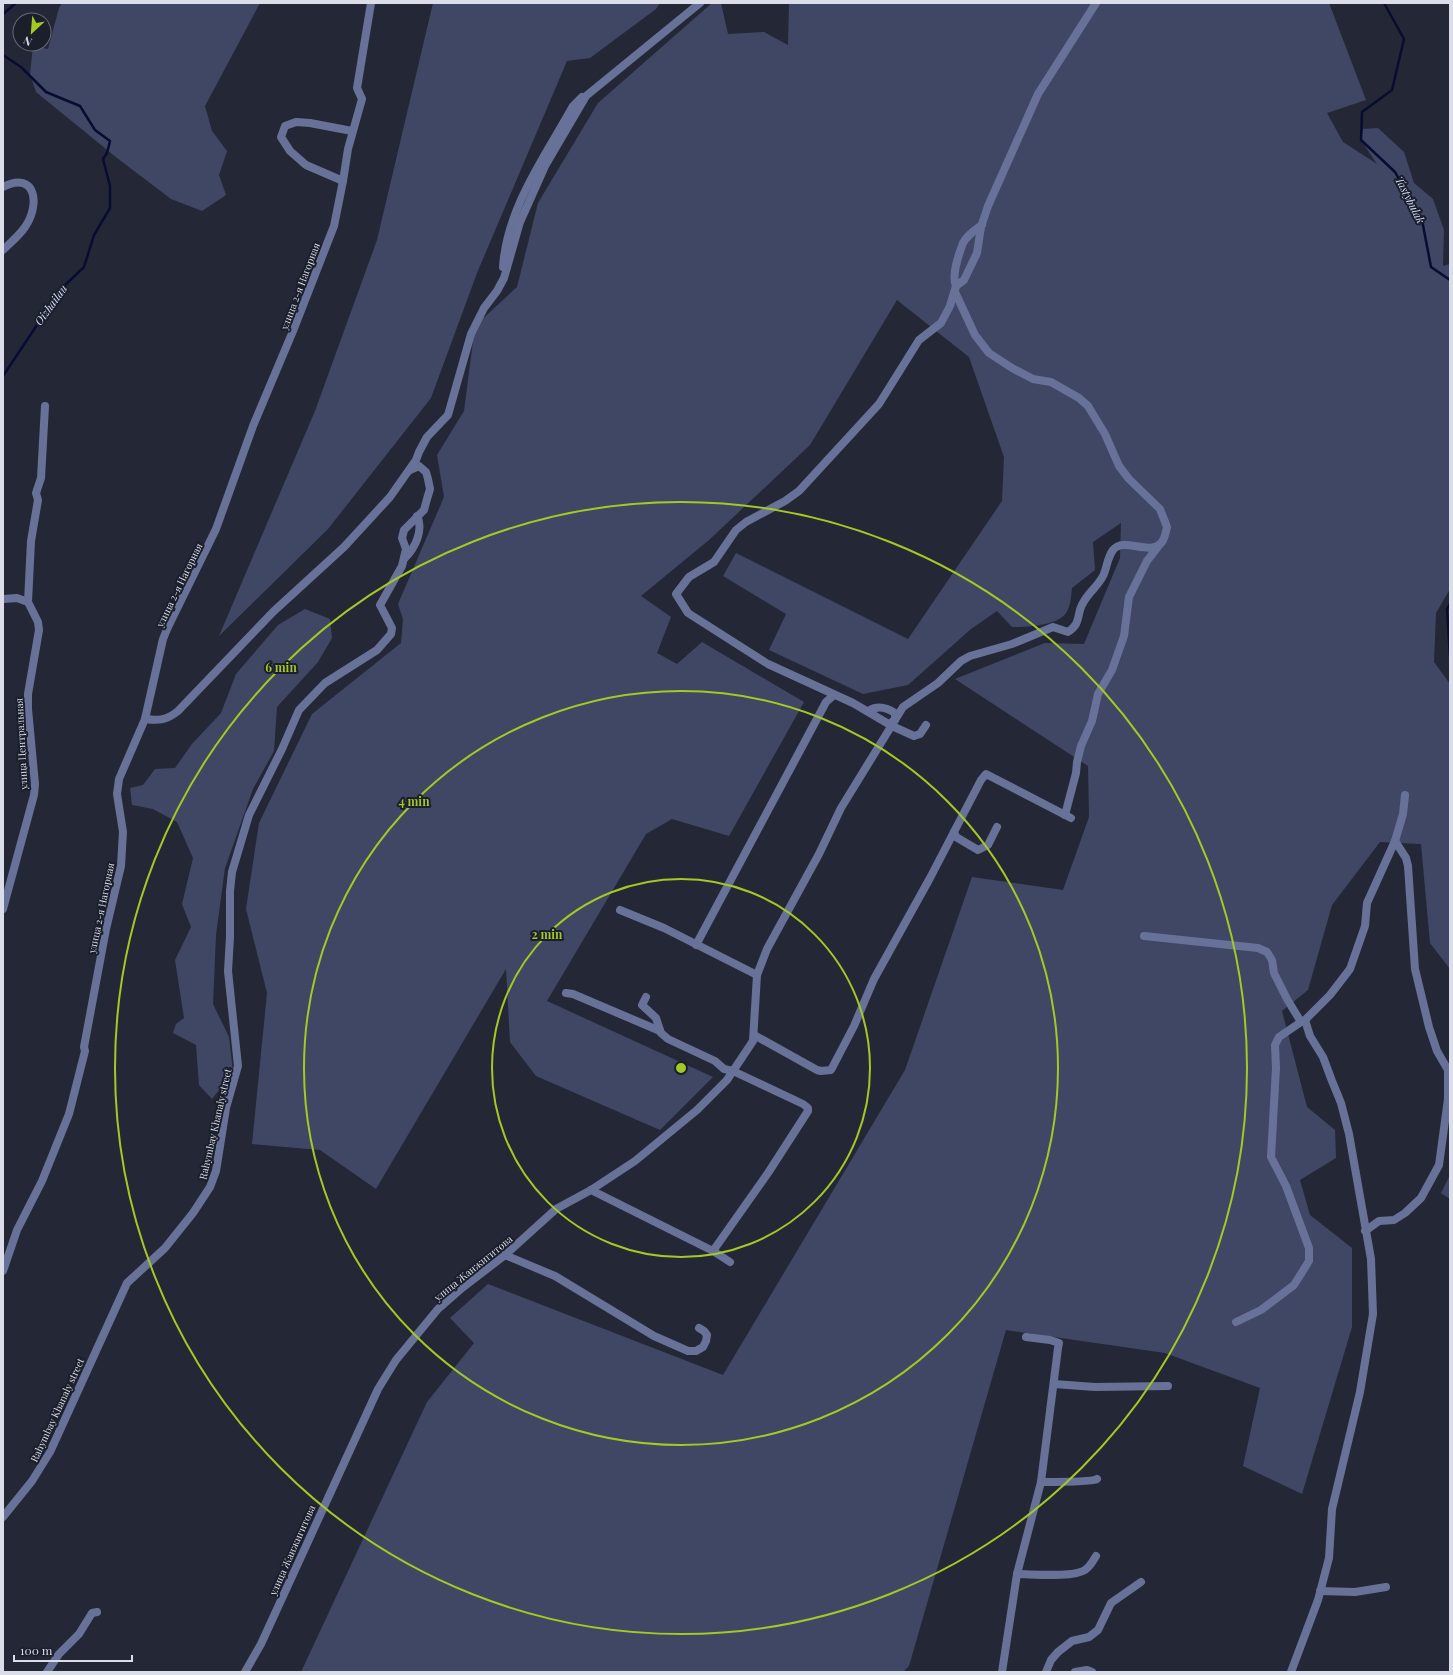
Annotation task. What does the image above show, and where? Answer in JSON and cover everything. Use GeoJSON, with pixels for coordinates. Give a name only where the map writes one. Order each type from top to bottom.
{"type":"FeatureCollection","features":[{"type":"Feature","properties":{"kind":"street","name":"улица 2-я Нагорная"},"geometry":{"type":"LineString","coordinates":[[3,1271],[17,1230],[42,1181],[73,1100],[85,1051],[84,1047],[90,1011],[121,866],[123,832],[119,812],[118,786],[145,719],[163,639],[174,614],[205,555],[216,529],[253,426],[291,336],[329,239],[343,181],[352,131],[362,99],[357,88],[371,3]]}},
{"type":"Feature","properties":{"kind":"street"},"geometry":{"type":"LineString","coordinates":[[145,719],[160,721],[172,716],[178,711],[274,611],[368,523],[390,497],[410,470],[427,437],[448,415],[471,334],[484,308],[497,291],[504,278],[520,222],[545,166],[588,94],[700,3]]}},
{"type":"Feature","properties":{"kind":"street"},"geometry":{"type":"LineString","coordinates":[[926,725],[920,734],[914,736],[868,711],[768,664],[688,613],[676,594],[689,577],[714,562],[736,530],[746,522],[785,501],[799,491],[860,425],[889,390],[919,340],[941,323],[950,306],[955,289],[964,280],[977,253],[982,225],[988,206],[1038,94],[1096,3]]}},
{"type":"Feature","properties":{"kind":"street"},"geometry":{"type":"LineString","coordinates":[[343,181],[306,165],[290,151],[281,137],[285,126],[296,122],[352,131]]}},
{"type":"Feature","properties":{"kind":"street"},"geometry":{"type":"LineString","coordinates":[[3,187],[18,182],[26,184],[33,192],[34,202],[32,215],[25,228],[3,250]]}},
{"type":"Feature","properties":{"kind":"street"},"geometry":{"type":"LineString","coordinates":[[982,225],[969,235],[964,242],[957,263],[954,281],[955,289],[974,335],[989,352],[1012,368],[1033,379],[1051,382],[1079,398],[1088,406],[1105,434],[1119,466],[1129,479],[1160,509],[1168,527],[1162,542],[1147,561],[1129,597],[1124,636],[1112,670],[1098,694],[1092,721],[1081,746],[1068,817],[986,774],[982,777],[954,832],[876,974],[854,1026],[830,1070],[817,1070],[754,1035],[757,975],[767,949],[819,854],[841,808],[891,723],[903,707],[911,700],[938,683],[961,660],[1017,642],[1053,627],[1068,632],[1072,629],[1080,616],[1082,604],[1104,575],[1107,561],[1113,550],[1119,545],[1153,547],[1162,542]]}},
{"type":"Feature","properties":{"kind":"street"},"geometry":{"type":"LineString","coordinates":[[3,599],[17,598],[28,602],[31,541],[38,500],[36,493],[41,478],[45,406]]}},
{"type":"Feature","properties":{"kind":"street"},"geometry":{"type":"LineString","coordinates":[[403,560],[406,550],[402,538],[404,530],[424,510],[430,489],[426,472],[419,466],[410,470]]}},
{"type":"Feature","properties":{"kind":"street"},"geometry":{"type":"LineString","coordinates":[[403,560],[411,552],[418,538],[420,521],[417,516]]}},
{"type":"Feature","properties":{"kind":"street","name":"Rahymbay Khanaly street"},"geometry":{"type":"LineString","coordinates":[[3,1516],[32,1481],[50,1452],[127,1283],[165,1248],[206,1196],[213,1179],[226,1108],[238,1066],[228,971],[230,891],[231,877],[249,815],[282,749],[299,710],[325,683],[377,650],[391,634],[392,628],[380,605],[403,560]]}},
{"type":"Feature","properties":{"kind":"street","name":"улица Центральная"},"geometry":{"type":"LineString","coordinates":[[3,909],[30,813],[35,784],[28,694],[39,630],[38,622],[28,602]]}},
{"type":"Feature","properties":{"kind":"street"},"geometry":{"type":"LineString","coordinates":[[696,945],[826,702],[834,695]]}},
{"type":"Feature","properties":{"kind":"street"},"geometry":{"type":"LineString","coordinates":[[868,711],[873,708],[887,708],[895,713],[891,723]]}},
{"type":"Feature","properties":{"kind":"street"},"geometry":{"type":"LineString","coordinates":[[1236,1322],[1261,1310],[1294,1284],[1309,1261],[1309,1248],[1286,1186],[1271,1158],[1276,1068],[1275,1045],[1279,1037],[1303,1021],[1330,995],[1350,969],[1365,926],[1367,903],[1395,841],[1403,814],[1405,796]]}},
{"type":"Feature","properties":{"kind":"street"},"geometry":{"type":"LineString","coordinates":[[954,832],[956,837],[978,850],[988,845],[996,827]]}},
{"type":"Feature","properties":{"kind":"street"},"geometry":{"type":"LineString","coordinates":[[1365,1230],[1380,1222],[1394,1220],[1421,1198],[1439,1165],[1448,1099],[1448,1070],[1437,1051],[1428,1027],[1415,969],[1408,866],[1406,858],[1395,841]]}},
{"type":"Feature","properties":{"kind":"street"},"geometry":{"type":"LineString","coordinates":[[620,910],[664,928],[757,975]]}},
{"type":"Feature","properties":{"kind":"street"},"geometry":{"type":"LineString","coordinates":[[1144,936],[1258,948],[1267,952],[1272,960],[1274,973],[1286,999],[1303,1021],[1322,1057],[1341,1103],[1349,1134],[1371,1259],[1373,1314],[1360,1392],[1332,1509],[1329,1558],[1320,1591],[1292,1672]]}},
{"type":"Feature","properties":{"kind":"street"},"geometry":{"type":"LineString","coordinates":[[566,993],[573,994],[660,1031],[668,1039],[716,1061],[724,1068],[803,1104],[808,1108],[808,1111],[768,1173],[713,1251]]}},
{"type":"Feature","properties":{"kind":"street"},"geometry":{"type":"LineString","coordinates":[[646,997],[642,1005],[656,1018],[660,1031]]}},
{"type":"Feature","properties":{"kind":"street","name":"улица Жанжигитова"},"geometry":{"type":"LineString","coordinates":[[245,1672],[261,1644],[325,1502],[385,1376],[406,1347],[438,1309],[462,1288],[505,1255],[546,1216],[576,1196],[591,1190],[627,1168],[671,1132],[720,1088],[751,1045],[754,1035]]}},
{"type":"Feature","properties":{"kind":"street"},"geometry":{"type":"LineString","coordinates":[[591,1190],[713,1251],[730,1262]]}},
{"type":"Feature","properties":{"kind":"street"},"geometry":{"type":"LineString","coordinates":[[505,1255],[555,1276],[654,1336],[688,1351],[696,1351],[703,1347],[706,1341],[707,1335],[699,1328]]}},
{"type":"Feature","properties":{"kind":"street"},"geometry":{"type":"LineString","coordinates":[[1002,1672],[1017,1574],[1041,1482],[1054,1384],[1053,1378],[1057,1362],[1058,1343],[1050,1340],[1026,1337]]}},
{"type":"Feature","properties":{"kind":"street"},"geometry":{"type":"LineString","coordinates":[[1054,1384],[1095,1387],[1168,1386]]}},
{"type":"Feature","properties":{"kind":"street"},"geometry":{"type":"LineString","coordinates":[[1041,1482],[1078,1480],[1091,1481],[1097,1479]]}},
{"type":"Feature","properties":{"kind":"street"},"geometry":{"type":"LineString","coordinates":[[1017,1574],[1062,1574],[1082,1572],[1087,1569],[1096,1556]]}},
{"type":"Feature","properties":{"kind":"street"},"geometry":{"type":"LineString","coordinates":[[1046,1672],[1051,1660],[1058,1652],[1072,1641],[1089,1637],[1098,1630],[1111,1603],[1141,1582]]}},
{"type":"Feature","properties":{"kind":"street"},"geometry":{"type":"LineString","coordinates":[[1320,1591],[1355,1592],[1386,1587]]}},
{"type":"Feature","properties":{"kind":"street"},"geometry":{"type":"LineString","coordinates":[[47,1672],[59,1654],[79,1634],[92,1613],[97,1612]]}},
{"type":"Feature","properties":{"kind":"street"},"geometry":{"type":"LineString","coordinates":[[1075,1672],[1087,1670],[1092,1672]]}},
{"type":"Feature","properties":{"kind":"shaded area"},"geometry":{"type":"Polygon","coordinates":[[[62,3],[260,3],[205,106],[212,131],[227,151],[219,175],[226,195],[202,211],[171,199],[117,158],[36,92],[30,74],[32,52],[52,52],[52,34],[59,8],[62,3]]]}},
{"type":"Feature","properties":{"kind":"shaded area"},"geometry":{"type":"Polygon","coordinates":[[[433,3],[660,3],[656,9],[590,58],[567,61],[477,273],[431,398],[328,529],[219,636],[315,411],[377,240],[433,3]]]}},
{"type":"Feature","properties":{"kind":"shaded area"},"geometry":{"type":"Polygon","coordinates":[[[712,3],[721,3],[728,34],[764,32],[788,45],[789,3],[1329,3],[1366,100],[1327,113],[1343,142],[1377,164],[1361,140],[1363,129],[1378,128],[1404,152],[1414,183],[1433,199],[1444,230],[1443,266],[1450,264],[1450,589],[1436,613],[1434,662],[1450,684],[1450,969],[1430,943],[1421,844],[1380,842],[1332,905],[1308,990],[1282,1011],[1307,1107],[1335,1130],[1336,1158],[1300,1180],[1310,1215],[1352,1248],[1352,1327],[1302,1494],[1243,1466],[1260,1388],[1165,1353],[1006,1330],[909,1666],[903,1672],[301,1672],[427,1402],[474,1343],[450,1318],[488,1284],[723,1375],[905,1070],[972,877],[1063,890],[1089,817],[1088,766],[955,679],[1045,643],[1084,644],[1120,558],[1121,523],[1093,542],[1095,570],[1072,588],[1069,607],[1065,615],[1059,619],[1044,624],[1026,627],[1012,627],[997,611],[971,629],[908,685],[863,694],[769,650],[786,614],[723,576],[736,553],[908,639],[1002,501],[1004,457],[969,357],[897,300],[810,445],[709,540],[641,596],[671,617],[657,653],[677,664],[702,642],[804,702],[729,836],[672,819],[646,834],[547,1001],[713,1077],[660,1130],[536,1076],[510,1042],[506,969],[376,1189],[320,1150],[252,1144],[267,993],[246,909],[259,823],[312,714],[401,643],[403,619],[398,604],[444,497],[437,455],[464,411],[475,326],[517,287],[538,203],[598,103],[712,3]]]}},
{"type":"Feature","properties":{"kind":"shaded area"},"geometry":{"type":"Polygon","coordinates":[[[305,609],[330,619],[332,638],[318,662],[277,707],[274,751],[253,789],[225,868],[216,935],[213,1004],[229,1037],[233,1072],[212,1099],[199,1085],[196,1045],[173,1033],[176,1024],[184,1018],[175,960],[191,927],[182,904],[193,858],[177,822],[153,809],[132,805],[130,788],[143,785],[155,769],[175,768],[192,744],[221,713],[236,674],[278,625],[305,609]]]}},
{"type":"Feature","properties":{"kind":"shaded area"},"geometry":{"type":"Polygon","coordinates":[[[1450,1175],[1450,1199],[1441,1193],[1450,1175]]]}},
{"type":"Feature","properties":{"kind":"waterway","name":"Oizhailau"},"geometry":{"type":"LineString","coordinates":[[3,14],[16,3]]}},
{"type":"Feature","properties":{"kind":"waterway","name":"Tastybulak"},"geometry":{"type":"LineString","coordinates":[[1384,3],[1404,39],[1392,90],[1362,112],[1361,140],[1395,172],[1422,220],[1431,267],[1450,280]]}},
{"type":"Feature","properties":{"kind":"waterway","name":"Oizhailau"},"geometry":{"type":"LineString","coordinates":[[3,55],[21,67],[46,92],[80,106],[95,130],[110,141],[107,153],[103,159],[110,186],[110,208],[94,235],[84,267],[61,289],[3,376]]}},
{"type":"Feature","properties":{"kind":"waterway","name":"Tastybulak"},"geometry":{"type":"LineString","coordinates":[[1450,604],[1447,609],[1450,656]]}}]}
